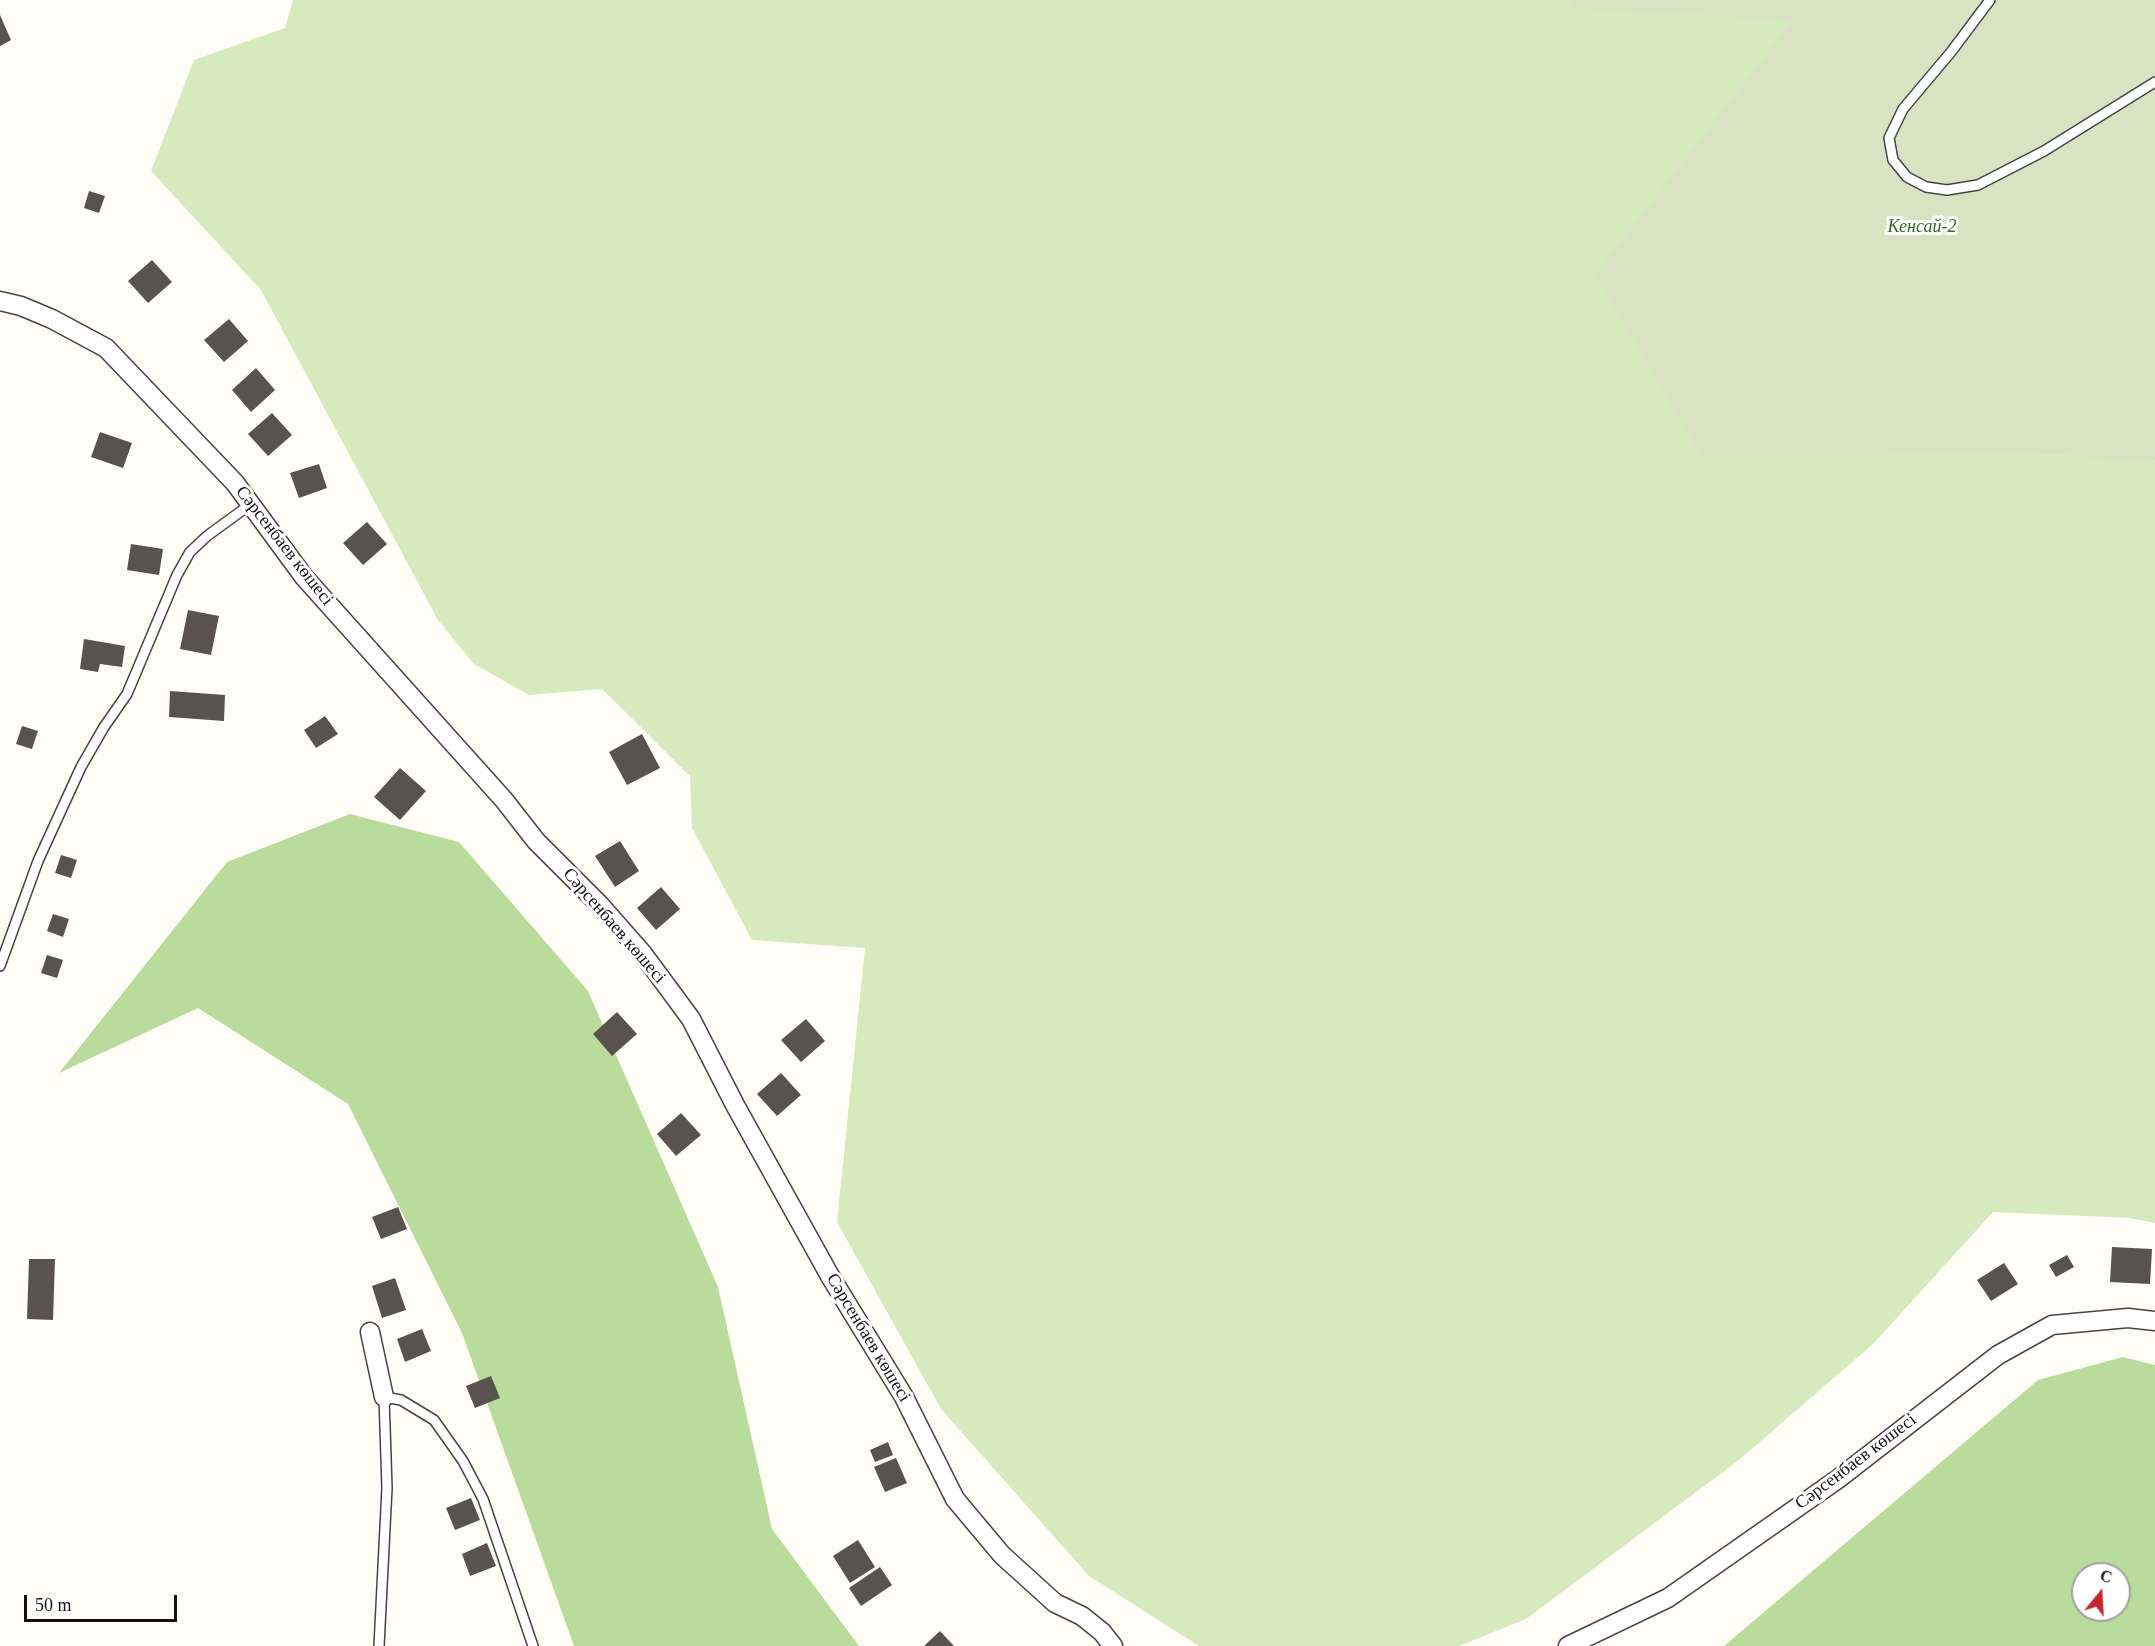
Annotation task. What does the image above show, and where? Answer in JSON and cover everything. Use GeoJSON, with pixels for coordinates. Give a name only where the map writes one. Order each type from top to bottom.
{"type":"FeatureCollection","features":[{"type":"Feature","properties":{"kind":"street","name":"Сәрсенбаев көшесі"},"geometry":{"type":"LineString","coordinates":[[0,302],[21,306],[106,348],[235,483],[304,577],[489,783],[536,841],[599,904],[643,954],[691,1019],[735,1105],[830,1276],[904,1397],[955,1499],[1002,1555],[1055,1603],[1082,1616],[1102,1632],[1113,1646]]}},
{"type":"Feature","properties":{"kind":"street","name":"Сәрсенбаев көшесі"},"geometry":{"type":"LineString","coordinates":[[1568,1646],[1668,1598],[1838,1479],[1998,1354],[2052,1325],[2127,1318],[2155,1321]]}},
{"type":"Feature","properties":{"kind":"street"},"geometry":{"type":"LineString","coordinates":[[370,1332],[384,1396]]}},
{"type":"Feature","properties":{"kind":"lane"},"geometry":{"type":"LineString","coordinates":[[1990,0],[1903,110],[1889,138],[1893,160],[1907,177],[1926,187],[1947,190],[1978,185],[2044,151],[2155,82]]}},
{"type":"Feature","properties":{"kind":"lane"},"geometry":{"type":"LineString","coordinates":[[0,966],[43,850],[81,767],[104,727],[127,694],[177,575],[190,552],[207,536],[251,504]]}},
{"type":"Feature","properties":{"kind":"lane"},"geometry":{"type":"LineString","coordinates":[[379,1646],[387,1488],[384,1396],[401,1400],[434,1420],[463,1461],[483,1499],[533,1646]]}},
{"type":"Feature","properties":{"kind":"green space"},"geometry":{"type":"Polygon","coordinates":[[[293,0],[2067,0],[2135,462],[2155,460],[2155,1223],[2130,1218],[1993,1212],[1873,1344],[1739,1460],[1526,1619],[1459,1646],[1199,1646],[1089,1576],[941,1409],[837,1222],[865,948],[752,940],[692,828],[690,776],[602,689],[529,695],[474,664],[438,620],[261,290],[151,171],[194,60],[285,28],[293,0]]]}},
{"type":"Feature","properties":{"kind":"green space","name":"Кенсай-2"},"geometry":{"type":"Polygon","coordinates":[[[1571,0],[2155,0],[2155,460],[2134,463],[2067,454],[1701,456],[1595,275],[1793,20],[1572,8],[1571,0]]]}},
{"type":"Feature","properties":{"kind":"green space"},"geometry":{"type":"Polygon","coordinates":[[[350,814],[459,842],[588,991],[718,1287],[772,1529],[859,1646],[574,1646],[462,1333],[348,1104],[198,1008],[59,1073],[227,862],[350,814]]]}},
{"type":"Feature","properties":{"kind":"green space"},"geometry":{"type":"Polygon","coordinates":[[[2123,1357],[2155,1365],[2155,1646],[1724,1646],[2038,1380],[2123,1357]]]}},
{"type":"Feature","properties":{"kind":"building"},"geometry":{"type":"Polygon","coordinates":[[[0,15],[11,40],[0,46],[0,15]]]}},
{"type":"Feature","properties":{"kind":"building"},"geometry":{"type":"Polygon","coordinates":[[[89,191],[105,196],[99,213],[84,208],[89,191]]]}},
{"type":"Feature","properties":{"kind":"building"},"geometry":{"type":"Polygon","coordinates":[[[152,260],[172,282],[148,303],[128,281],[152,260]]]}},
{"type":"Feature","properties":{"kind":"building"},"geometry":{"type":"Polygon","coordinates":[[[229,319],[248,341],[224,362],[204,340],[229,319]]]}},
{"type":"Feature","properties":{"kind":"building"},"geometry":{"type":"Polygon","coordinates":[[[256,368],[275,390],[251,412],[232,390],[256,368]]]}},
{"type":"Feature","properties":{"kind":"building"},"geometry":{"type":"Polygon","coordinates":[[[272,413],[292,435],[268,456],[248,434],[272,413]]]}},
{"type":"Feature","properties":{"kind":"building"},"geometry":{"type":"Polygon","coordinates":[[[100,432],[132,443],[123,468],[91,457],[100,432]]]}},
{"type":"Feature","properties":{"kind":"building"},"geometry":{"type":"Polygon","coordinates":[[[319,464],[327,488],[299,498],[290,473],[319,464]]]}},
{"type":"Feature","properties":{"kind":"building"},"geometry":{"type":"Polygon","coordinates":[[[367,522],[387,544],[363,565],[343,543],[367,522]]]}},
{"type":"Feature","properties":{"kind":"building"},"geometry":{"type":"Polygon","coordinates":[[[131,544],[163,549],[159,575],[127,570],[131,544]]]}},
{"type":"Feature","properties":{"kind":"building"},"geometry":{"type":"Polygon","coordinates":[[[188,610],[219,616],[211,655],[180,649],[188,610]]]}},
{"type":"Feature","properties":{"kind":"building"},"geometry":{"type":"Polygon","coordinates":[[[84,639],[125,646],[122,667],[100,664],[98,672],[80,669],[84,639]]]}},
{"type":"Feature","properties":{"kind":"building"},"geometry":{"type":"Polygon","coordinates":[[[170,691],[225,695],[224,721],[169,717],[170,691]]]}},
{"type":"Feature","properties":{"kind":"building"},"geometry":{"type":"Polygon","coordinates":[[[325,716],[338,734],[316,748],[304,730],[325,716]]]}},
{"type":"Feature","properties":{"kind":"building"},"geometry":{"type":"Polygon","coordinates":[[[22,726],[38,731],[32,749],[16,744],[22,726]]]}},
{"type":"Feature","properties":{"kind":"building"},"geometry":{"type":"Polygon","coordinates":[[[642,734],[660,768],[627,785],[609,752],[642,734]]]}},
{"type":"Feature","properties":{"kind":"building"},"geometry":{"type":"Polygon","coordinates":[[[400,768],[426,791],[400,820],[374,797],[400,768]]]}},
{"type":"Feature","properties":{"kind":"building"},"geometry":{"type":"Polygon","coordinates":[[[620,841],[639,871],[615,887],[595,856],[620,841]]]}},
{"type":"Feature","properties":{"kind":"building"},"geometry":{"type":"Polygon","coordinates":[[[61,855],[77,860],[71,878],[55,873],[61,855]]]}},
{"type":"Feature","properties":{"kind":"building"},"geometry":{"type":"Polygon","coordinates":[[[661,887],[680,909],[656,930],[637,908],[661,887]]]}},
{"type":"Feature","properties":{"kind":"building"},"geometry":{"type":"Polygon","coordinates":[[[53,914],[69,919],[63,937],[47,931],[53,914]]]}},
{"type":"Feature","properties":{"kind":"building"},"geometry":{"type":"Polygon","coordinates":[[[47,955],[63,960],[57,978],[41,973],[47,955]]]}},
{"type":"Feature","properties":{"kind":"building"},"geometry":{"type":"Polygon","coordinates":[[[617,1012],[637,1034],[612,1056],[593,1034],[617,1012]]]}},
{"type":"Feature","properties":{"kind":"building"},"geometry":{"type":"Polygon","coordinates":[[[806,1019],[825,1041],[801,1062],[781,1040],[806,1019]]]}},
{"type":"Feature","properties":{"kind":"building"},"geometry":{"type":"Polygon","coordinates":[[[781,1073],[801,1095],[777,1116],[757,1094],[781,1073]]]}},
{"type":"Feature","properties":{"kind":"building"},"geometry":{"type":"Polygon","coordinates":[[[681,1113],[701,1135],[676,1156],[657,1134],[681,1113]]]}},
{"type":"Feature","properties":{"kind":"building"},"geometry":{"type":"Polygon","coordinates":[[[398,1207],[407,1229],[381,1239],[372,1217],[398,1207]]]}},
{"type":"Feature","properties":{"kind":"building"},"geometry":{"type":"Polygon","coordinates":[[[2112,1247],[2152,1249],[2150,1284],[2110,1282],[2112,1247]]]}},
{"type":"Feature","properties":{"kind":"building"},"geometry":{"type":"Polygon","coordinates":[[[2067,1255],[2074,1267],[2056,1277],[2049,1265],[2067,1255]]]}},
{"type":"Feature","properties":{"kind":"building"},"geometry":{"type":"Polygon","coordinates":[[[29,1259],[55,1259],[53,1320],[27,1319],[29,1259]]]}},
{"type":"Feature","properties":{"kind":"building"},"geometry":{"type":"Polygon","coordinates":[[[2004,1263],[2018,1284],[1991,1301],[1977,1280],[2004,1263]]]}},
{"type":"Feature","properties":{"kind":"building"},"geometry":{"type":"Polygon","coordinates":[[[395,1278],[406,1310],[382,1318],[372,1286],[395,1278]]]}},
{"type":"Feature","properties":{"kind":"building"},"geometry":{"type":"Polygon","coordinates":[[[422,1329],[431,1351],[405,1362],[397,1339],[422,1329]]]}},
{"type":"Feature","properties":{"kind":"building"},"geometry":{"type":"Polygon","coordinates":[[[491,1376],[500,1398],[475,1408],[466,1386],[491,1376]]]}},
{"type":"Feature","properties":{"kind":"building"},"geometry":{"type":"Polygon","coordinates":[[[888,1442],[893,1455],[875,1462],[870,1450],[888,1442]]]}},
{"type":"Feature","properties":{"kind":"building"},"geometry":{"type":"Polygon","coordinates":[[[896,1458],[907,1483],[885,1492],[874,1467],[896,1458]]]}},
{"type":"Feature","properties":{"kind":"building"},"geometry":{"type":"Polygon","coordinates":[[[471,1498],[480,1520],[455,1530],[446,1508],[471,1498]]]}},
{"type":"Feature","properties":{"kind":"building"},"geometry":{"type":"Polygon","coordinates":[[[858,1540],[875,1567],[850,1583],[833,1556],[858,1540]]]}},
{"type":"Feature","properties":{"kind":"building"},"geometry":{"type":"Polygon","coordinates":[[[487,1543],[496,1566],[470,1576],[462,1554],[487,1543]]]}},
{"type":"Feature","properties":{"kind":"building"},"geometry":{"type":"Polygon","coordinates":[[[880,1567],[892,1585],[861,1606],[849,1588],[880,1567]]]}},
{"type":"Feature","properties":{"kind":"building"},"geometry":{"type":"Polygon","coordinates":[[[940,1631],[954,1646],[924,1646],[940,1631]]]}}]}
